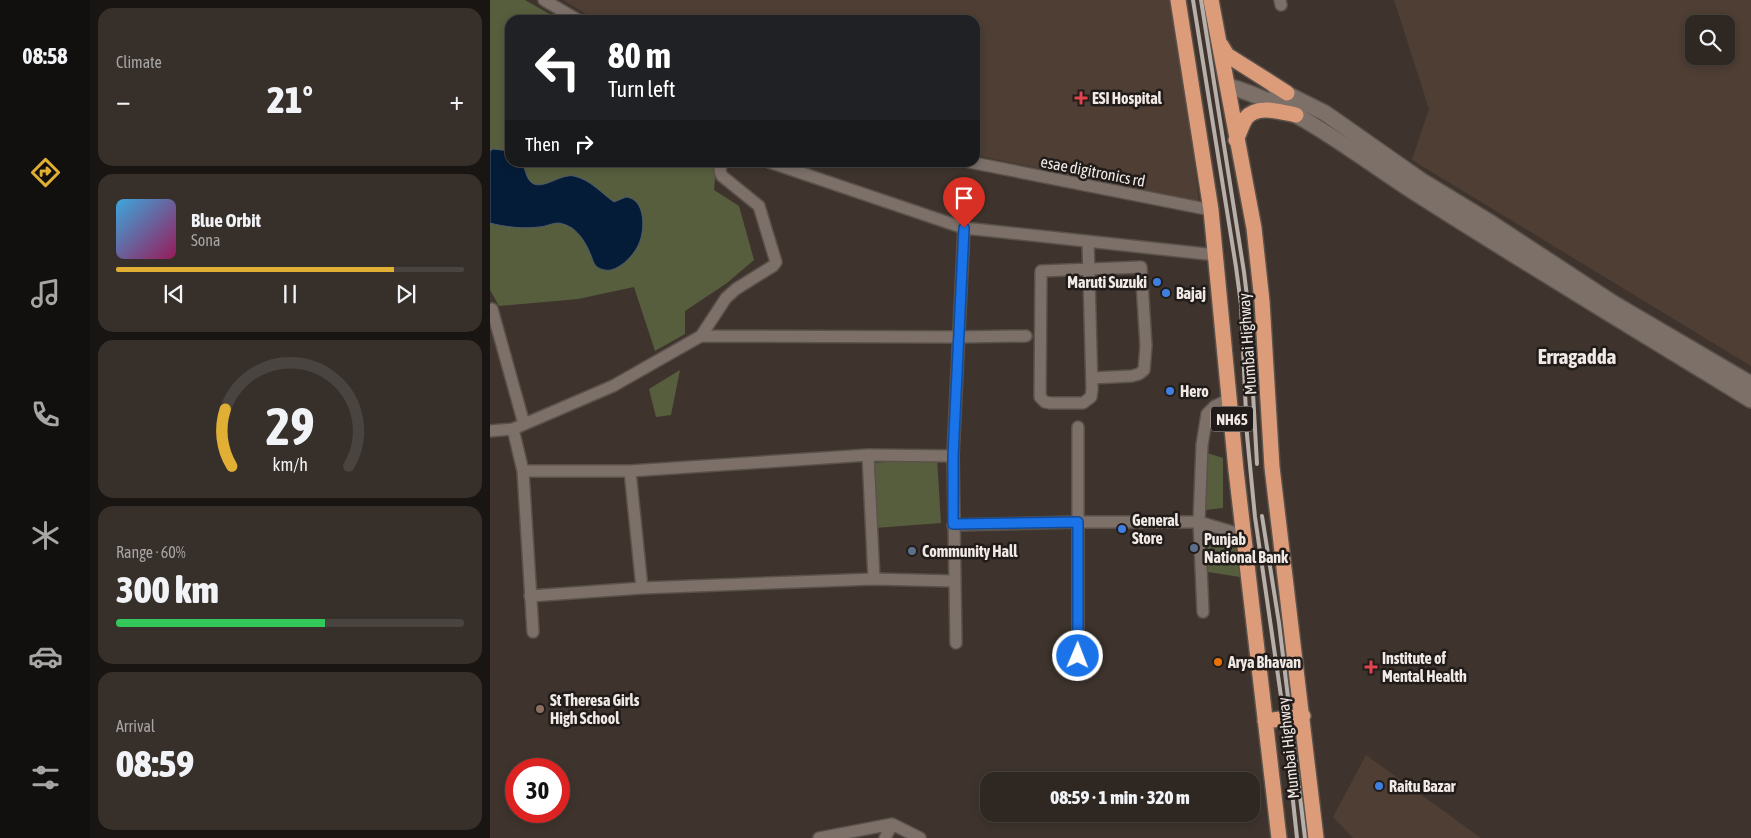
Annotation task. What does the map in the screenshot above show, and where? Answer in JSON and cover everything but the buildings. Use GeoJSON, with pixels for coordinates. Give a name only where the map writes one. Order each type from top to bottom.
{"type":"FeatureCollection","features":[{"type":"Feature","properties":{"kind":"highway","name":"Mumbai Highway"},"geometry":{"type":"LineString","coordinates":[[1178,0],[1211,210],[1243,535],[1279,838]]}},
{"type":"Feature","properties":{"kind":"highway","name":"Mumbai Highway"},"geometry":{"type":"LineString","coordinates":[[1211,0],[1254,228],[1262,301],[1272,467],[1316,838]]}},
{"type":"Feature","properties":{"kind":"highway"},"geometry":{"type":"LineString","coordinates":[[1218,40],[1228,55],[1287,93]]}},
{"type":"Feature","properties":{"kind":"highway"},"geometry":{"type":"LineString","coordinates":[[1236,140],[1247,118],[1256,111],[1275,111],[1296,115]]}},
{"type":"Feature","properties":{"kind":"highway"},"geometry":{"type":"LineString","coordinates":[[1265,721],[1303,716]]}},
{"type":"Feature","properties":{"kind":"main road"},"geometry":{"type":"LineString","coordinates":[[1224,64],[1325,113],[1422,181],[1491,223],[1613,303],[1751,384]]}},
{"type":"Feature","properties":{"kind":"main road"},"geometry":{"type":"LineString","coordinates":[[1228,86],[1246,91],[1296,115],[1323,131],[1415,193],[1592,304],[1751,400]]}},
{"type":"Feature","properties":{"kind":"street"},"geometry":{"type":"LineString","coordinates":[[544,0],[570,15]]}},
{"type":"Feature","properties":{"kind":"street","name":"esae digitronics rd"},"geometry":{"type":"LineString","coordinates":[[980,164],[1211,210]]}},
{"type":"Feature","properties":{"kind":"street"},"geometry":{"type":"LineString","coordinates":[[490,432],[513,429],[618,383],[701,336],[726,298],[736,289],[773,266],[776,262],[759,206],[722,176],[720,167]]}},
{"type":"Feature","properties":{"kind":"street"},"geometry":{"type":"LineString","coordinates":[[784,167],[964,228],[1216,254]]}},
{"type":"Feature","properties":{"kind":"street"},"geometry":{"type":"LineString","coordinates":[[956,643],[953,456],[964,228]]}},
{"type":"Feature","properties":{"kind":"street"},"geometry":{"type":"LineString","coordinates":[[1088,241],[1089,269],[1092,378],[1091,397],[1083,403],[1044,402],[1040,397],[1041,271],[1089,269],[1141,267]]}},
{"type":"Feature","properties":{"kind":"street"},"geometry":{"type":"LineString","coordinates":[[1092,378],[1132,376],[1144,370],[1146,346],[1141,247]]}},
{"type":"Feature","properties":{"kind":"street"},"geometry":{"type":"LineString","coordinates":[[492,309],[524,424]]}},
{"type":"Feature","properties":{"kind":"street"},"geometry":{"type":"LineString","coordinates":[[701,336],[1026,336]]}},
{"type":"Feature","properties":{"kind":"street"},"geometry":{"type":"LineString","coordinates":[[1202,612],[1199,522],[1202,445],[1207,414],[1215,406],[1230,399]]}},
{"type":"Feature","properties":{"kind":"street"},"geometry":{"type":"LineString","coordinates":[[1078,427],[1078,656]]}},
{"type":"Feature","properties":{"kind":"street"},"geometry":{"type":"LineString","coordinates":[[513,429],[523,471],[533,632]]}},
{"type":"Feature","properties":{"kind":"street"},"geometry":{"type":"LineString","coordinates":[[523,471],[630,471],[868,455],[953,456]]}},
{"type":"Feature","properties":{"kind":"street"},"geometry":{"type":"LineString","coordinates":[[868,455],[874,579]]}},
{"type":"Feature","properties":{"kind":"street"},"geometry":{"type":"LineString","coordinates":[[630,471],[642,588]]}},
{"type":"Feature","properties":{"kind":"street"},"geometry":{"type":"LineString","coordinates":[[953,524],[1199,522],[1243,535]]}},
{"type":"Feature","properties":{"kind":"street"},"geometry":{"type":"LineString","coordinates":[[530,596],[642,588],[874,579],[954,581]]}},
{"type":"Feature","properties":{"kind":"street"},"geometry":{"type":"LineString","coordinates":[[819,838],[892,824],[920,838]]}},
{"type":"Feature","properties":{"kind":"street"},"geometry":{"type":"LineString","coordinates":[[885,838],[892,824]]}},
{"type":"Feature","properties":{"kind":"shaded area","name":"ESI Hospital"},"geometry":{"type":"Polygon","coordinates":[[[563,0],[1171,0],[1180,42],[1199,202],[980,156],[980,15],[588,15],[563,0]]]}},
{"type":"Feature","properties":{"kind":"shaded area"},"geometry":{"type":"Polygon","coordinates":[[[1394,0],[1751,0],[1751,366],[1412,160],[1429,109],[1394,0]]]}},
{"type":"Feature","properties":{"kind":"shaded area","name":"Raitu Bazar"},"geometry":{"type":"Polygon","coordinates":[[[1366,755],[1481,838],[1353,838],[1333,817],[1366,755]]]}},
{"type":"Feature","properties":{"kind":"green space"},"geometry":{"type":"Polygon","coordinates":[[[490,0],[525,0],[551,15],[505,15],[505,167],[716,167],[714,190],[739,206],[754,260],[727,283],[685,311],[685,334],[655,351],[634,287],[578,299],[499,306],[490,290],[490,0]]]}},
{"type":"Feature","properties":{"kind":"green space"},"geometry":{"type":"Polygon","coordinates":[[[680,370],[671,415],[656,417],[649,389],[680,370]]]}},
{"type":"Feature","properties":{"kind":"green space"},"geometry":{"type":"Polygon","coordinates":[[[1204,452],[1223,458],[1223,508],[1206,510],[1204,452]]]}},
{"type":"Feature","properties":{"kind":"green space"},"geometry":{"type":"Polygon","coordinates":[[[937,458],[941,523],[875,528],[872,463],[937,458]]]}},
{"type":"Feature","properties":{"kind":"green space"},"geometry":{"type":"Polygon","coordinates":[[[1207,530],[1239,539],[1240,577],[1208,572],[1207,530]]]}},
{"type":"Feature","properties":{"kind":"water"},"geometry":{"type":"Polygon","coordinates":[[[493,149],[505,150],[505,167],[524,167],[530,181],[534,184],[545,184],[563,177],[574,176],[591,184],[614,202],[626,197],[632,199],[640,208],[643,228],[638,246],[632,255],[616,268],[603,270],[595,265],[587,246],[572,228],[558,223],[541,227],[520,228],[490,223],[490,151],[493,149]]]}},
{"type":"Feature","properties":{"kind":"railway"},"geometry":{"type":"LineString","coordinates":[[1193,0],[1241,305],[1247,435],[1255,517],[1284,717],[1297,838]]}},
{"type":"Feature","properties":{"kind":"railway"},"geometry":{"type":"LineString","coordinates":[[1201,0],[1248,305],[1257,464]]}},
{"type":"Feature","properties":{"kind":"railway"},"geometry":{"type":"LineString","coordinates":[[1262,516],[1279,623],[1305,838]]}},
{"type":"Feature","properties":{"kind":"place","name":"ESI Hospital"},"geometry":{"type":"Point","coordinates":[1081,98]}},
{"type":"Feature","properties":{"kind":"place","name":"Maruti Suzuki"},"geometry":{"type":"Point","coordinates":[1157,282]}},
{"type":"Feature","properties":{"kind":"place","name":"Bajaj"},"geometry":{"type":"Point","coordinates":[1166,293]}},
{"type":"Feature","properties":{"kind":"place","name":"Hero"},"geometry":{"type":"Point","coordinates":[1170,391]}},
{"type":"Feature","properties":{"kind":"place","name":"General Store"},"geometry":{"type":"Point","coordinates":[1122,529]}},
{"type":"Feature","properties":{"kind":"place","name":"Punjab National Bank"},"geometry":{"type":"Point","coordinates":[1194,548]}},
{"type":"Feature","properties":{"kind":"place","name":"Community Hall"},"geometry":{"type":"Point","coordinates":[912,551]}},
{"type":"Feature","properties":{"kind":"place","name":"Arya Bhavan"},"geometry":{"type":"Point","coordinates":[1218,662]}},
{"type":"Feature","properties":{"kind":"place","name":"Institute of Mental Health"},"geometry":{"type":"Point","coordinates":[1371,667]}},
{"type":"Feature","properties":{"kind":"place","name":"St Theresa Girls High School"},"geometry":{"type":"Point","coordinates":[540,709]}},
{"type":"Feature","properties":{"kind":"place","name":"Raitu Bazar"},"geometry":{"type":"Point","coordinates":[1379,786]}},
{"type":"Feature","properties":{"kind":"district","name":"Erragadda"},"geometry":{"type":"Point","coordinates":[1577,356]}},
{"type":"Feature","properties":{"kind":"route"},"geometry":{"type":"LineString","coordinates":[[964,228],[953,456],[953,524],[1078,522],[1078,656]]}}]}
